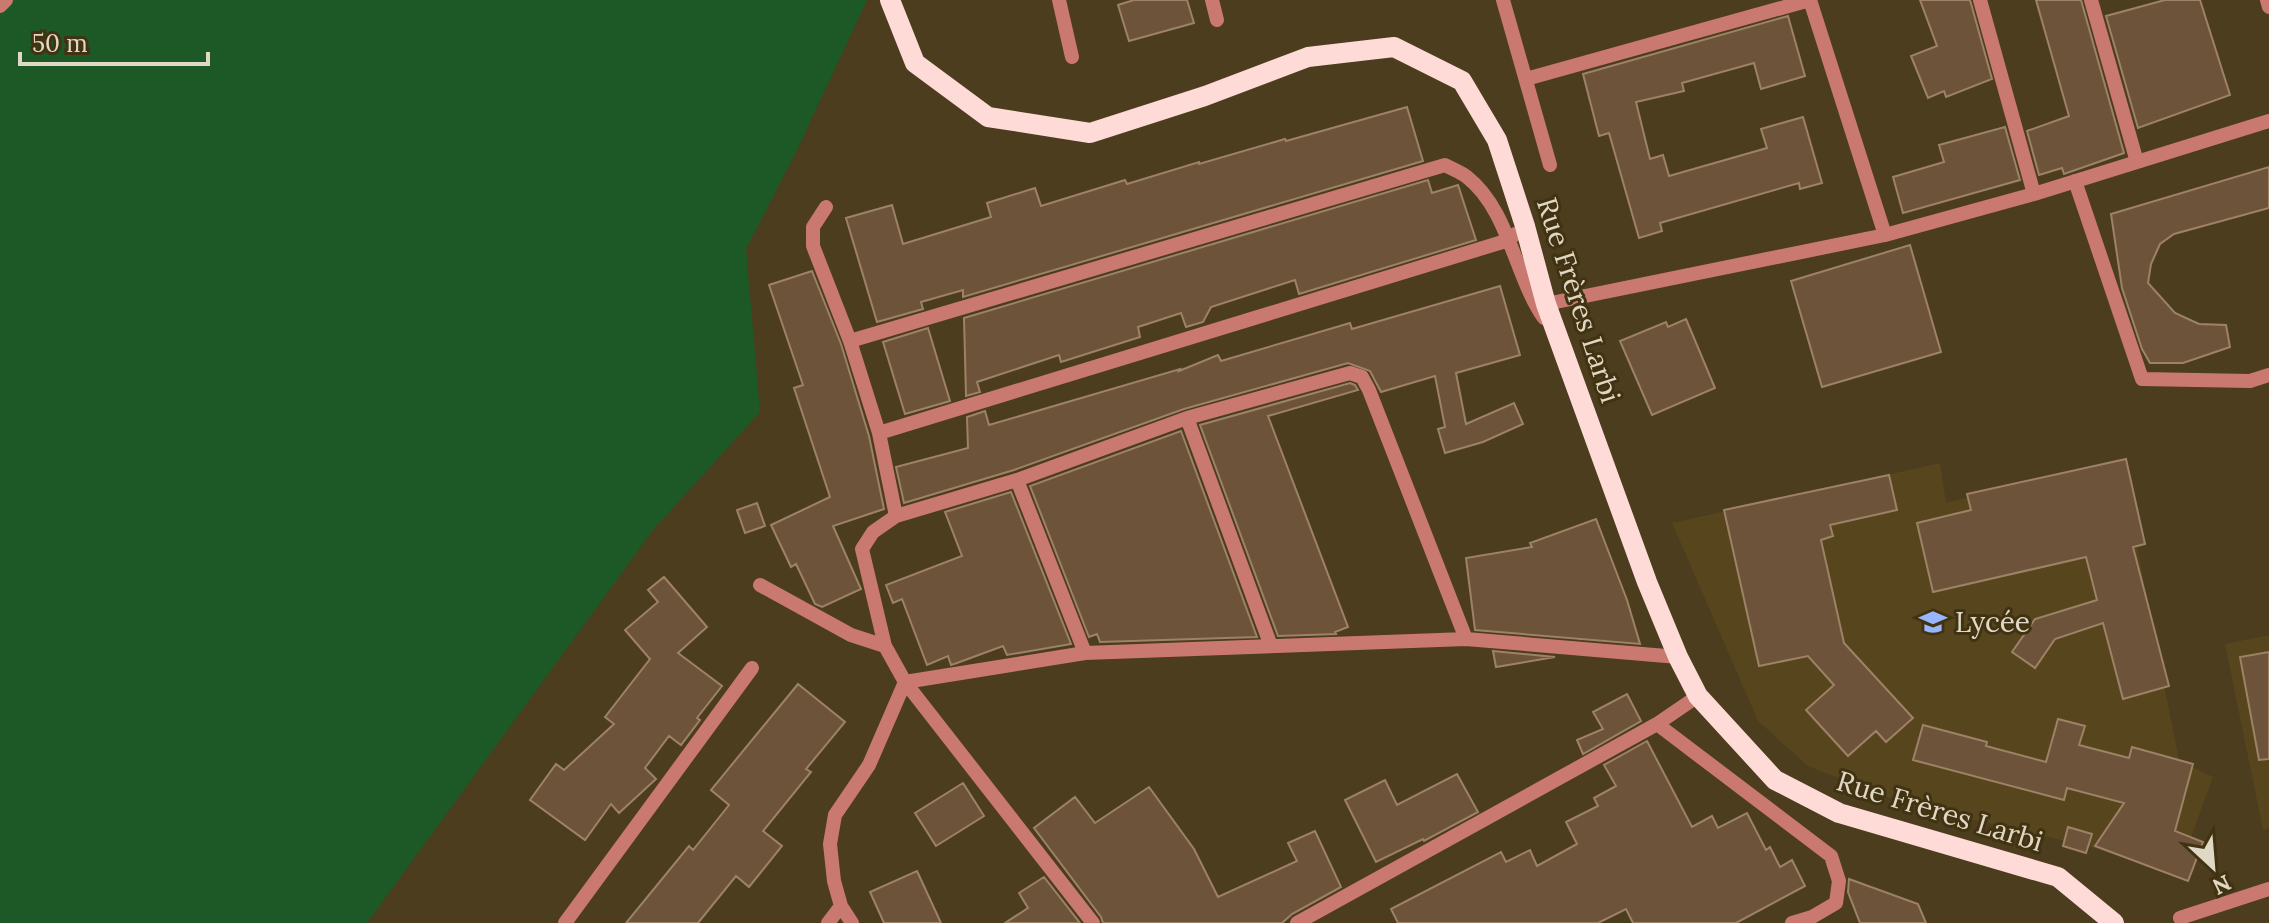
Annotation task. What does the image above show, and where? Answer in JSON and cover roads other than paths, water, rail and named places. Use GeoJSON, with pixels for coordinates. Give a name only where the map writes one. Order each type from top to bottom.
{"type":"FeatureCollection","features":[{"type":"Feature","properties":{"kind":"main road","name":"Rue Frères Larbi"},"geometry":{"type":"LineString","coordinates":[[890,0],[915,63],[988,117],[1090,133],[1205,96],[1308,57],[1394,47],[1462,81],[1497,140],[1546,304],[1647,582],[1698,696],[1775,780],[1839,813],[2058,877],[2114,923]]}},
{"type":"Feature","properties":{"kind":"street"},"geometry":{"type":"LineString","coordinates":[[0,6],[6,0]]}},
{"type":"Feature","properties":{"kind":"street"},"geometry":{"type":"LineString","coordinates":[[1059,0],[1072,57]]}},
{"type":"Feature","properties":{"kind":"street"},"geometry":{"type":"LineString","coordinates":[[1212,0],[1217,20]]}},
{"type":"Feature","properties":{"kind":"street"},"geometry":{"type":"LineString","coordinates":[[1503,0],[1550,165]]}},
{"type":"Feature","properties":{"kind":"street"},"geometry":{"type":"LineString","coordinates":[[1526,79],[1810,0],[1885,235]]}},
{"type":"Feature","properties":{"kind":"street"},"geometry":{"type":"LineString","coordinates":[[1980,0],[2034,194]]}},
{"type":"Feature","properties":{"kind":"street"},"geometry":{"type":"LineString","coordinates":[[2091,0],[2137,162]]}},
{"type":"Feature","properties":{"kind":"street"},"geometry":{"type":"LineString","coordinates":[[2267,0],[2269,7]]}},
{"type":"Feature","properties":{"kind":"street"},"geometry":{"type":"LineString","coordinates":[[1546,304],[1885,235],[2034,194],[2269,121]]}},
{"type":"Feature","properties":{"kind":"street"},"geometry":{"type":"LineString","coordinates":[[850,341],[1445,165],[1467,177],[1486,199],[1509,240],[1539,311],[1562,344]]}},
{"type":"Feature","properties":{"kind":"street"},"geometry":{"type":"LineString","coordinates":[[2075,181],[2142,379],[2250,381],[2269,375]]}},
{"type":"Feature","properties":{"kind":"street"},"geometry":{"type":"LineString","coordinates":[[826,207],[813,227],[813,246],[850,341],[879,433],[896,516]]}},
{"type":"Feature","properties":{"kind":"street"},"geometry":{"type":"LineString","coordinates":[[879,433],[1509,240],[1525,226]]}},
{"type":"Feature","properties":{"kind":"street"},"geometry":{"type":"LineString","coordinates":[[1093,923],[905,682],[885,646],[862,549],[873,532],[896,516],[1017,480],[1187,418],[1350,373],[1362,377],[1369,390],[1466,639]]}},
{"type":"Feature","properties":{"kind":"street"},"geometry":{"type":"LineString","coordinates":[[1187,418],[1271,646]]}},
{"type":"Feature","properties":{"kind":"street"},"geometry":{"type":"LineString","coordinates":[[1017,480],[1085,653]]}},
{"type":"Feature","properties":{"kind":"street"},"geometry":{"type":"LineString","coordinates":[[760,585],[851,635],[885,646]]}},
{"type":"Feature","properties":{"kind":"street"},"geometry":{"type":"LineString","coordinates":[[905,682],[1085,653],[1466,639],[1678,657]]}},
{"type":"Feature","properties":{"kind":"street"},"geometry":{"type":"LineString","coordinates":[[565,923],[752,668]]}},
{"type":"Feature","properties":{"kind":"street"},"geometry":{"type":"LineString","coordinates":[[852,923],[841,906],[834,881],[830,844],[835,815],[869,765],[905,682]]}},
{"type":"Feature","properties":{"kind":"street"},"geometry":{"type":"LineString","coordinates":[[1299,922],[1657,724],[1698,696]]}},
{"type":"Feature","properties":{"kind":"street"},"geometry":{"type":"LineString","coordinates":[[1657,724],[1831,856],[1839,881],[1836,903],[1812,917],[1792,923]]}},
{"type":"Feature","properties":{"kind":"street"},"geometry":{"type":"LineString","coordinates":[[2180,918],[2269,889]]}},
{"type":"Feature","properties":{"kind":"street"},"geometry":{"type":"LineString","coordinates":[[828,923],[841,906]]}},
{"type":"Feature","properties":{"kind":"place","name":"Lycée"},"geometry":{"type":"Point","coordinates":[1933,622]}}]}
